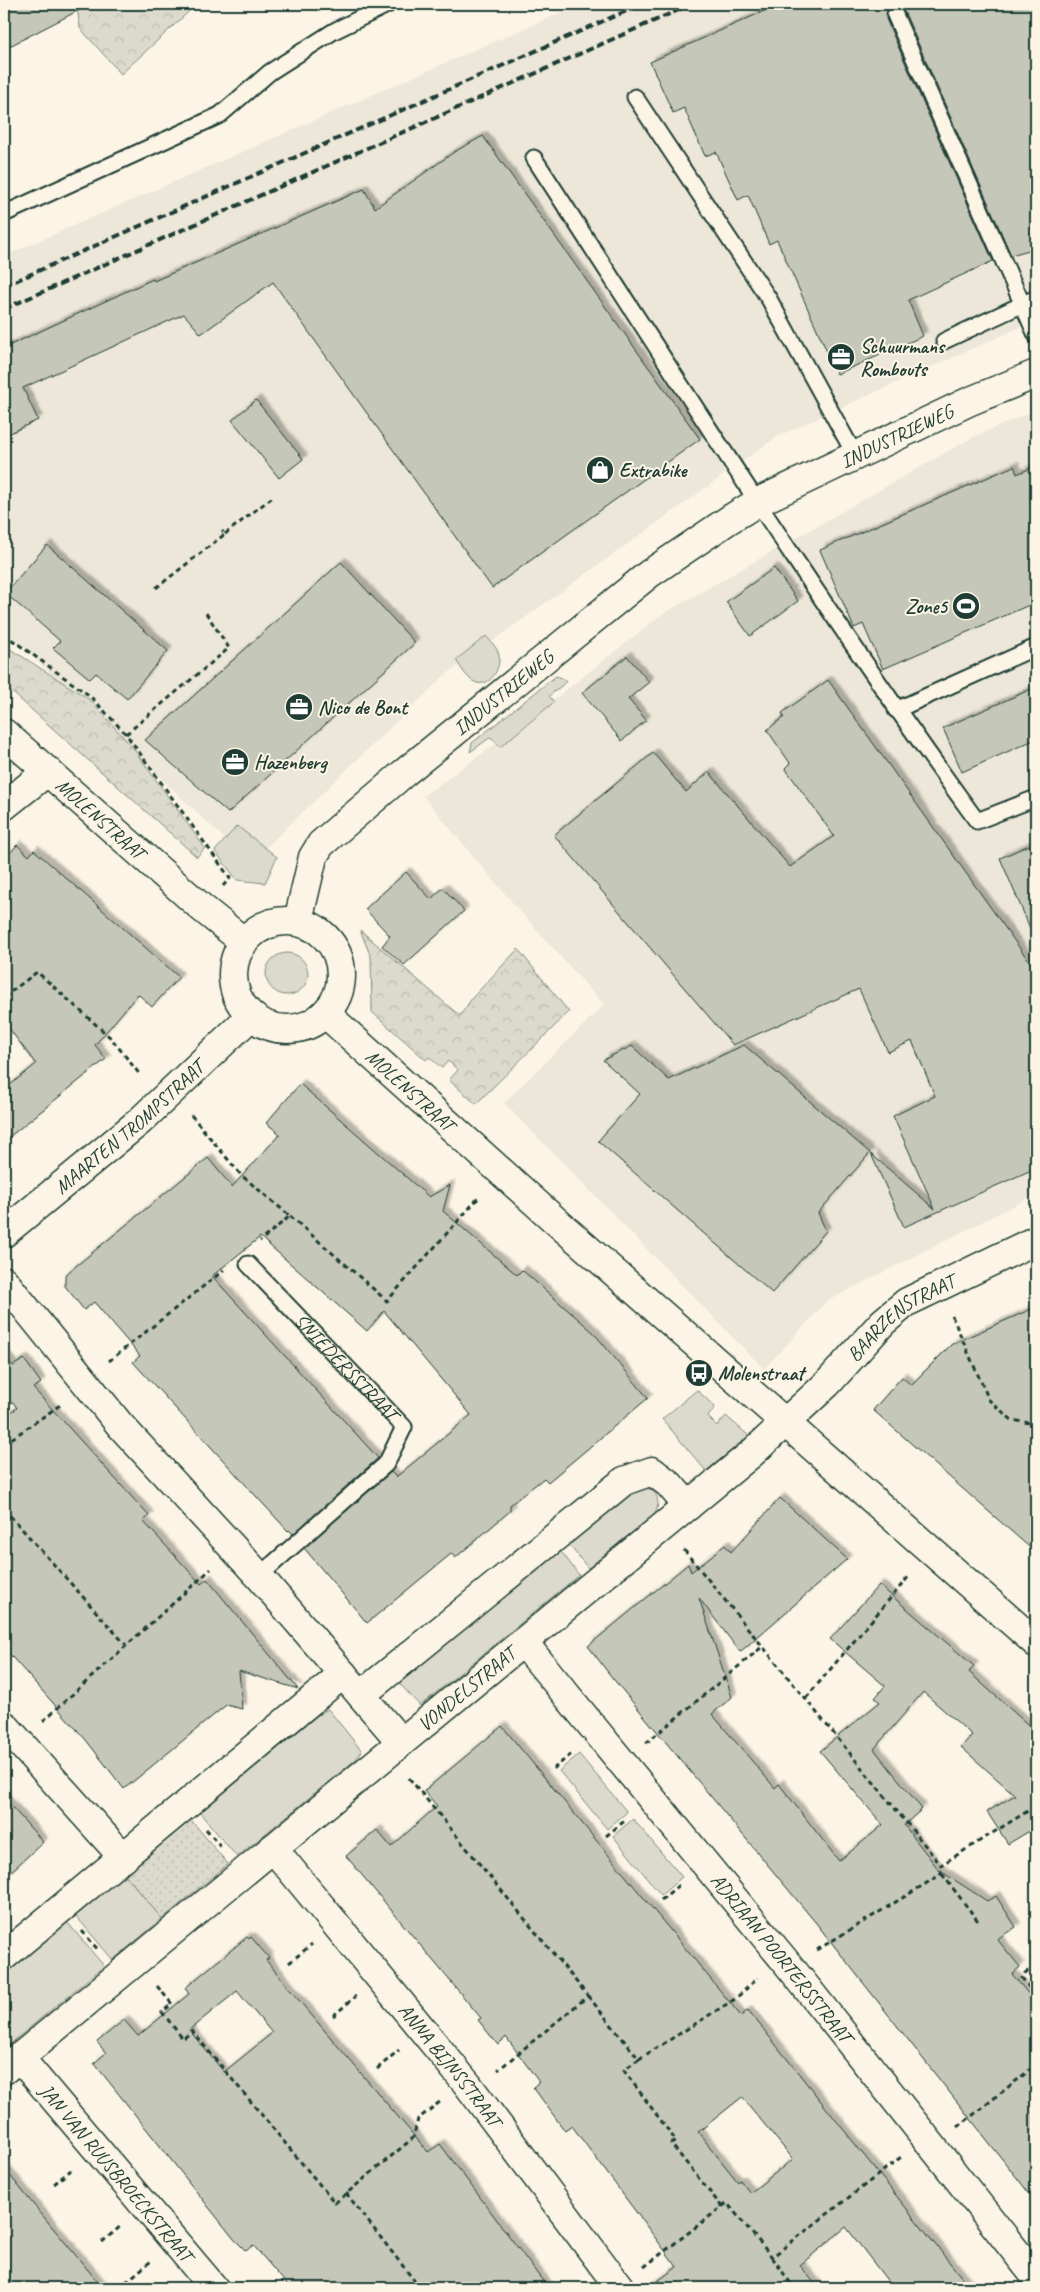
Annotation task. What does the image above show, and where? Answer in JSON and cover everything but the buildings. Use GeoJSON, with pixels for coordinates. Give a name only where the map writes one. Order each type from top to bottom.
{"type":"FeatureCollection","features":[{"type":"Feature","properties":{"kind":"street","name":"INDUSTRIEWEG"},"geometry":{"type":"LineString","coordinates":[[298,921],[313,857],[321,844],[404,773],[649,574],[758,502],[968,402],[1036,374]]}},
{"type":"Feature","properties":{"kind":"street","name":"MOLENSTRAAT"},"geometry":{"type":"LineString","coordinates":[[4,733],[202,908],[243,941]]}},
{"type":"Feature","properties":{"kind":"street"},"geometry":{"type":"LineString","coordinates":[[4,806],[48,771]]}},
{"type":"Feature","properties":{"kind":"street"},"geometry":{"type":"LineString","coordinates":[[298,921],[320,931],[332,944],[340,961],[341,979],[337,997],[325,1013],[307,1025],[283,1030],[267,1026],[251,1016],[241,1005],[234,989],[232,971],[236,954],[243,941],[258,928],[272,922],[298,921]]}},
{"type":"Feature","properties":{"kind":"street","name":"MOLENSTRAAT"},"geometry":{"type":"LineString","coordinates":[[325,1013],[502,1172],[1036,1643]]}},
{"type":"Feature","properties":{"kind":"street","name":"MAARTEN TROMPSTRAAT"},"geometry":{"type":"LineString","coordinates":[[4,1233],[90,1164],[166,1097],[251,1016]]}},
{"type":"Feature","properties":{"kind":"street","name":"BAARZENSTRAAT"},"geometry":{"type":"LineString","coordinates":[[785,1422],[827,1384],[883,1322],[908,1302],[1036,1240]]}},
{"type":"Feature","properties":{"kind":"street"},"geometry":{"type":"LineString","coordinates":[[4,1280],[120,1426],[259,1576],[361,1695],[395,1747]]}},
{"type":"Feature","properties":{"kind":"street","name":"VONDELSTRAAT"},"geometry":{"type":"LineString","coordinates":[[12,2063],[751,1454],[785,1422]]}},
{"type":"Feature","properties":{"kind":"street"},"geometry":{"type":"LineString","coordinates":[[361,1695],[624,1481],[652,1471],[669,1484],[688,1506]]}},
{"type":"Feature","properties":{"kind":"street","name":"ADRIAAN POORTERSSTRAAT"},"geometry":{"type":"LineString","coordinates":[[523,1642],[785,1962],[1036,2277]]}},
{"type":"Feature","properties":{"kind":"street"},"geometry":{"type":"LineString","coordinates":[[4,1956],[343,1674]]}},
{"type":"Feature","properties":{"kind":"street"},"geometry":{"type":"LineString","coordinates":[[10,1732],[124,1858]]}},
{"type":"Feature","properties":{"kind":"street","name":"ANNA BIJNSSTRAAT"},"geometry":{"type":"LineString","coordinates":[[273,1848],[468,2086],[619,2287]]}},
{"type":"Feature","properties":{"kind":"street","name":"JAN VAN RUUSBROECKSTRAAT"},"geometry":{"type":"LineString","coordinates":[[12,2063],[174,2241],[214,2288]]}},
{"type":"Feature","properties":{"kind":"lane"},"geometry":{"type":"LineString","coordinates":[[4,214],[220,115],[270,72],[334,31],[389,4]]}},
{"type":"Feature","properties":{"kind":"lane"},"geometry":{"type":"LineString","coordinates":[[895,15],[1030,301],[1036,335]]}},
{"type":"Feature","properties":{"kind":"lane"},"geometry":{"type":"LineString","coordinates":[[635,97],[769,299],[855,455]]}},
{"type":"Feature","properties":{"kind":"lane"},"geometry":{"type":"LineString","coordinates":[[534,158],[800,569],[896,710],[977,821],[1036,798]]}},
{"type":"Feature","properties":{"kind":"lane"},"geometry":{"type":"LineString","coordinates":[[944,341],[1030,301]]}},
{"type":"Feature","properties":{"kind":"lane"},"geometry":{"type":"LineString","coordinates":[[896,710],[1036,647]]}},
{"type":"Feature","properties":{"kind":"lane","name":"SNIEDERSSTRAAT"},"geometry":{"type":"LineString","coordinates":[[248,1264],[404,1428],[386,1464],[259,1576]]}},
{"type":"Feature","properties":{"kind":"path"},"geometry":{"type":"LineString","coordinates":[[156,588],[223,532],[274,496]]}},
{"type":"Feature","properties":{"kind":"path"},"geometry":{"type":"LineString","coordinates":[[126,734],[229,648],[204,610]]}},
{"type":"Feature","properties":{"kind":"path"},"geometry":{"type":"LineString","coordinates":[[4,634],[90,696],[126,734],[230,878],[202,908]]}},
{"type":"Feature","properties":{"kind":"path"},"geometry":{"type":"LineString","coordinates":[[4,997],[37,972],[111,1038],[242,1175],[387,1301],[502,1172]]}},
{"type":"Feature","properties":{"kind":"path"},"geometry":{"type":"LineString","coordinates":[[254,1246],[290,1216]]}},
{"type":"Feature","properties":{"kind":"path"},"geometry":{"type":"LineString","coordinates":[[4,1444],[86,1384],[225,1269]]}},
{"type":"Feature","properties":{"kind":"path"},"geometry":{"type":"LineString","coordinates":[[939,1286],[990,1400],[1012,1420],[1036,1424]]}},
{"type":"Feature","properties":{"kind":"path"},"geometry":{"type":"LineString","coordinates":[[4,1508],[126,1646]]}},
{"type":"Feature","properties":{"kind":"path"},"geometry":{"type":"LineString","coordinates":[[664,1525],[941,1865],[943,1868],[942,1874],[978,1921]]}},
{"type":"Feature","properties":{"kind":"path"},"geometry":{"type":"LineString","coordinates":[[10,1732],[42,1722],[234,1549]]}},
{"type":"Feature","properties":{"kind":"path"},"geometry":{"type":"LineString","coordinates":[[806,1698],[931,1550]]}},
{"type":"Feature","properties":{"kind":"path"},"geometry":{"type":"LineString","coordinates":[[622,1762],[762,1646]]}},
{"type":"Feature","properties":{"kind":"path"},"geometry":{"type":"LineString","coordinates":[[395,1747],[588,1996],[639,2058]]}},
{"type":"Feature","properties":{"kind":"path"},"geometry":{"type":"LineString","coordinates":[[186,1805],[242,1873]]}},
{"type":"Feature","properties":{"kind":"path"},"geometry":{"type":"LineString","coordinates":[[941,1865],[1036,1806]]}},
{"type":"Feature","properties":{"kind":"path"},"geometry":{"type":"LineString","coordinates":[[722,2207],[671,2144],[676,2141],[624,2070],[639,2058],[735,1999],[785,1962],[942,1874]]}},
{"type":"Feature","properties":{"kind":"path"},"geometry":{"type":"LineString","coordinates":[[62,1908],[172,2004],[162,2012],[183,2039],[192,2031],[335,2203],[413,2138],[418,2119],[468,2086],[588,1996]]}},
{"type":"Feature","properties":{"kind":"path"},"geometry":{"type":"LineString","coordinates":[[1036,1966],[1025,1973],[1022,1978],[1036,1996]]}},
{"type":"Feature","properties":{"kind":"path"},"geometry":{"type":"LineString","coordinates":[[772,2257],[1036,2065]]}},
{"type":"Feature","properties":{"kind":"path"},"geometry":{"type":"LineString","coordinates":[[346,2193],[420,2288]]}},
{"type":"Feature","properties":{"kind":"path"},"geometry":{"type":"LineString","coordinates":[[619,2287],[727,2203],[772,2257],[794,2288]]}},
{"type":"Feature","properties":{"kind":"path"},"geometry":{"type":"LineString","coordinates":[[119,2288],[174,2241]]}},
{"type":"Feature","properties":{"kind":"shaded area"},"geometry":{"type":"Polygon","coordinates":[[[580,4],[1036,4],[1036,320],[778,436],[444,676],[250,863],[4,629],[4,256],[580,4]]]}},
{"type":"Feature","properties":{"kind":"shaded area"},"geometry":{"type":"Polygon","coordinates":[[[1036,410],[1036,1194],[827,1301],[764,1369],[504,1103],[604,1005],[511,901],[423,796],[518,728],[661,615],[973,437],[1036,410]]]}},
{"type":"Feature","properties":{"kind":"green space"},"geometry":{"type":"Polygon","coordinates":[[[82,4],[197,4],[121,74],[80,28],[77,7],[82,4]]]}},
{"type":"Feature","properties":{"kind":"green space"},"geometry":{"type":"Polygon","coordinates":[[[486,636],[497,650],[499,656],[498,668],[487,682],[476,683],[466,675],[456,660],[486,636]]]}},
{"type":"Feature","properties":{"kind":"green space"},"geometry":{"type":"Polygon","coordinates":[[[4,645],[89,699],[133,748],[205,848],[197,857],[4,685],[4,645]]]}},
{"type":"Feature","properties":{"kind":"green space"},"geometry":{"type":"Polygon","coordinates":[[[556,676],[566,682],[549,696],[554,702],[500,747],[491,737],[470,752],[472,743],[556,676]]]}},
{"type":"Feature","properties":{"kind":"green space"},"geometry":{"type":"Polygon","coordinates":[[[237,826],[277,857],[265,883],[237,880],[215,851],[237,826]]]}},
{"type":"Feature","properties":{"kind":"green space"},"geometry":{"type":"Polygon","coordinates":[[[360,930],[460,1016],[472,998],[518,949],[569,1012],[476,1104],[449,1080],[458,1070],[448,1061],[442,1068],[429,1057],[426,1060],[372,1012],[371,957],[360,930]]]}},
{"type":"Feature","properties":{"kind":"green space"},"geometry":{"type":"Polygon","coordinates":[[[291,953],[299,956],[305,962],[308,974],[305,986],[299,992],[283,995],[275,992],[269,986],[266,970],[269,962],[275,956],[291,953]]]}},
{"type":"Feature","properties":{"kind":"green space"},"geometry":{"type":"Polygon","coordinates":[[[697,1390],[715,1407],[708,1417],[717,1426],[726,1416],[749,1436],[706,1471],[662,1419],[697,1390]]]}},
{"type":"Feature","properties":{"kind":"green space"},"geometry":{"type":"Polygon","coordinates":[[[643,1487],[655,1493],[657,1497],[658,1505],[655,1514],[588,1568],[568,1544],[634,1489],[643,1487]]]}},
{"type":"Feature","properties":{"kind":"green space"},"geometry":{"type":"Polygon","coordinates":[[[560,1550],[579,1575],[420,1706],[399,1683],[560,1550]]]}},
{"type":"Feature","properties":{"kind":"green space"},"geometry":{"type":"Polygon","coordinates":[[[328,1709],[362,1751],[355,1760],[237,1857],[200,1813],[318,1715],[328,1709]]]}},
{"type":"Feature","properties":{"kind":"green space"},"geometry":{"type":"Polygon","coordinates":[[[579,1754],[627,1812],[607,1829],[559,1771],[579,1754]]]}},
{"type":"Feature","properties":{"kind":"green space"},"geometry":{"type":"Polygon","coordinates":[[[633,1819],[682,1877],[661,1895],[613,1836],[633,1819]]]}},
{"type":"Feature","properties":{"kind":"green space"},"geometry":{"type":"Polygon","coordinates":[[[191,1820],[228,1864],[162,1919],[125,1874],[191,1820]]]}},
{"type":"Feature","properties":{"kind":"green space"},"geometry":{"type":"Polygon","coordinates":[[[125,1874],[162,1919],[113,1960],[75,1915],[125,1874]]]}},
{"type":"Feature","properties":{"kind":"green space"},"geometry":{"type":"Polygon","coordinates":[[[67,1922],[104,1966],[4,2049],[4,1974],[67,1922]]]}},
{"type":"Feature","properties":{"kind":"railway"},"geometry":{"type":"LineString","coordinates":[[4,286],[642,4]]}},
{"type":"Feature","properties":{"kind":"railway"},"geometry":{"type":"LineString","coordinates":[[4,309],[692,4]]}},
{"type":"Feature","properties":{"kind":"place","name":"Schuurmans Rombouts"},"geometry":{"type":"Point","coordinates":[841,357]}},
{"type":"Feature","properties":{"kind":"place","name":"Extrabike"},"geometry":{"type":"Point","coordinates":[600,470]}},
{"type":"Feature","properties":{"kind":"place","name":"Zone5"},"geometry":{"type":"Point","coordinates":[966,606]}},
{"type":"Feature","properties":{"kind":"place","name":"Nico de Bont"},"geometry":{"type":"Point","coordinates":[299,707]}},
{"type":"Feature","properties":{"kind":"place","name":"Hazenberg"},"geometry":{"type":"Point","coordinates":[235,762]}},
{"type":"Feature","properties":{"kind":"place","name":"Molenstraat"},"geometry":{"type":"Point","coordinates":[699,1373]}}]}
